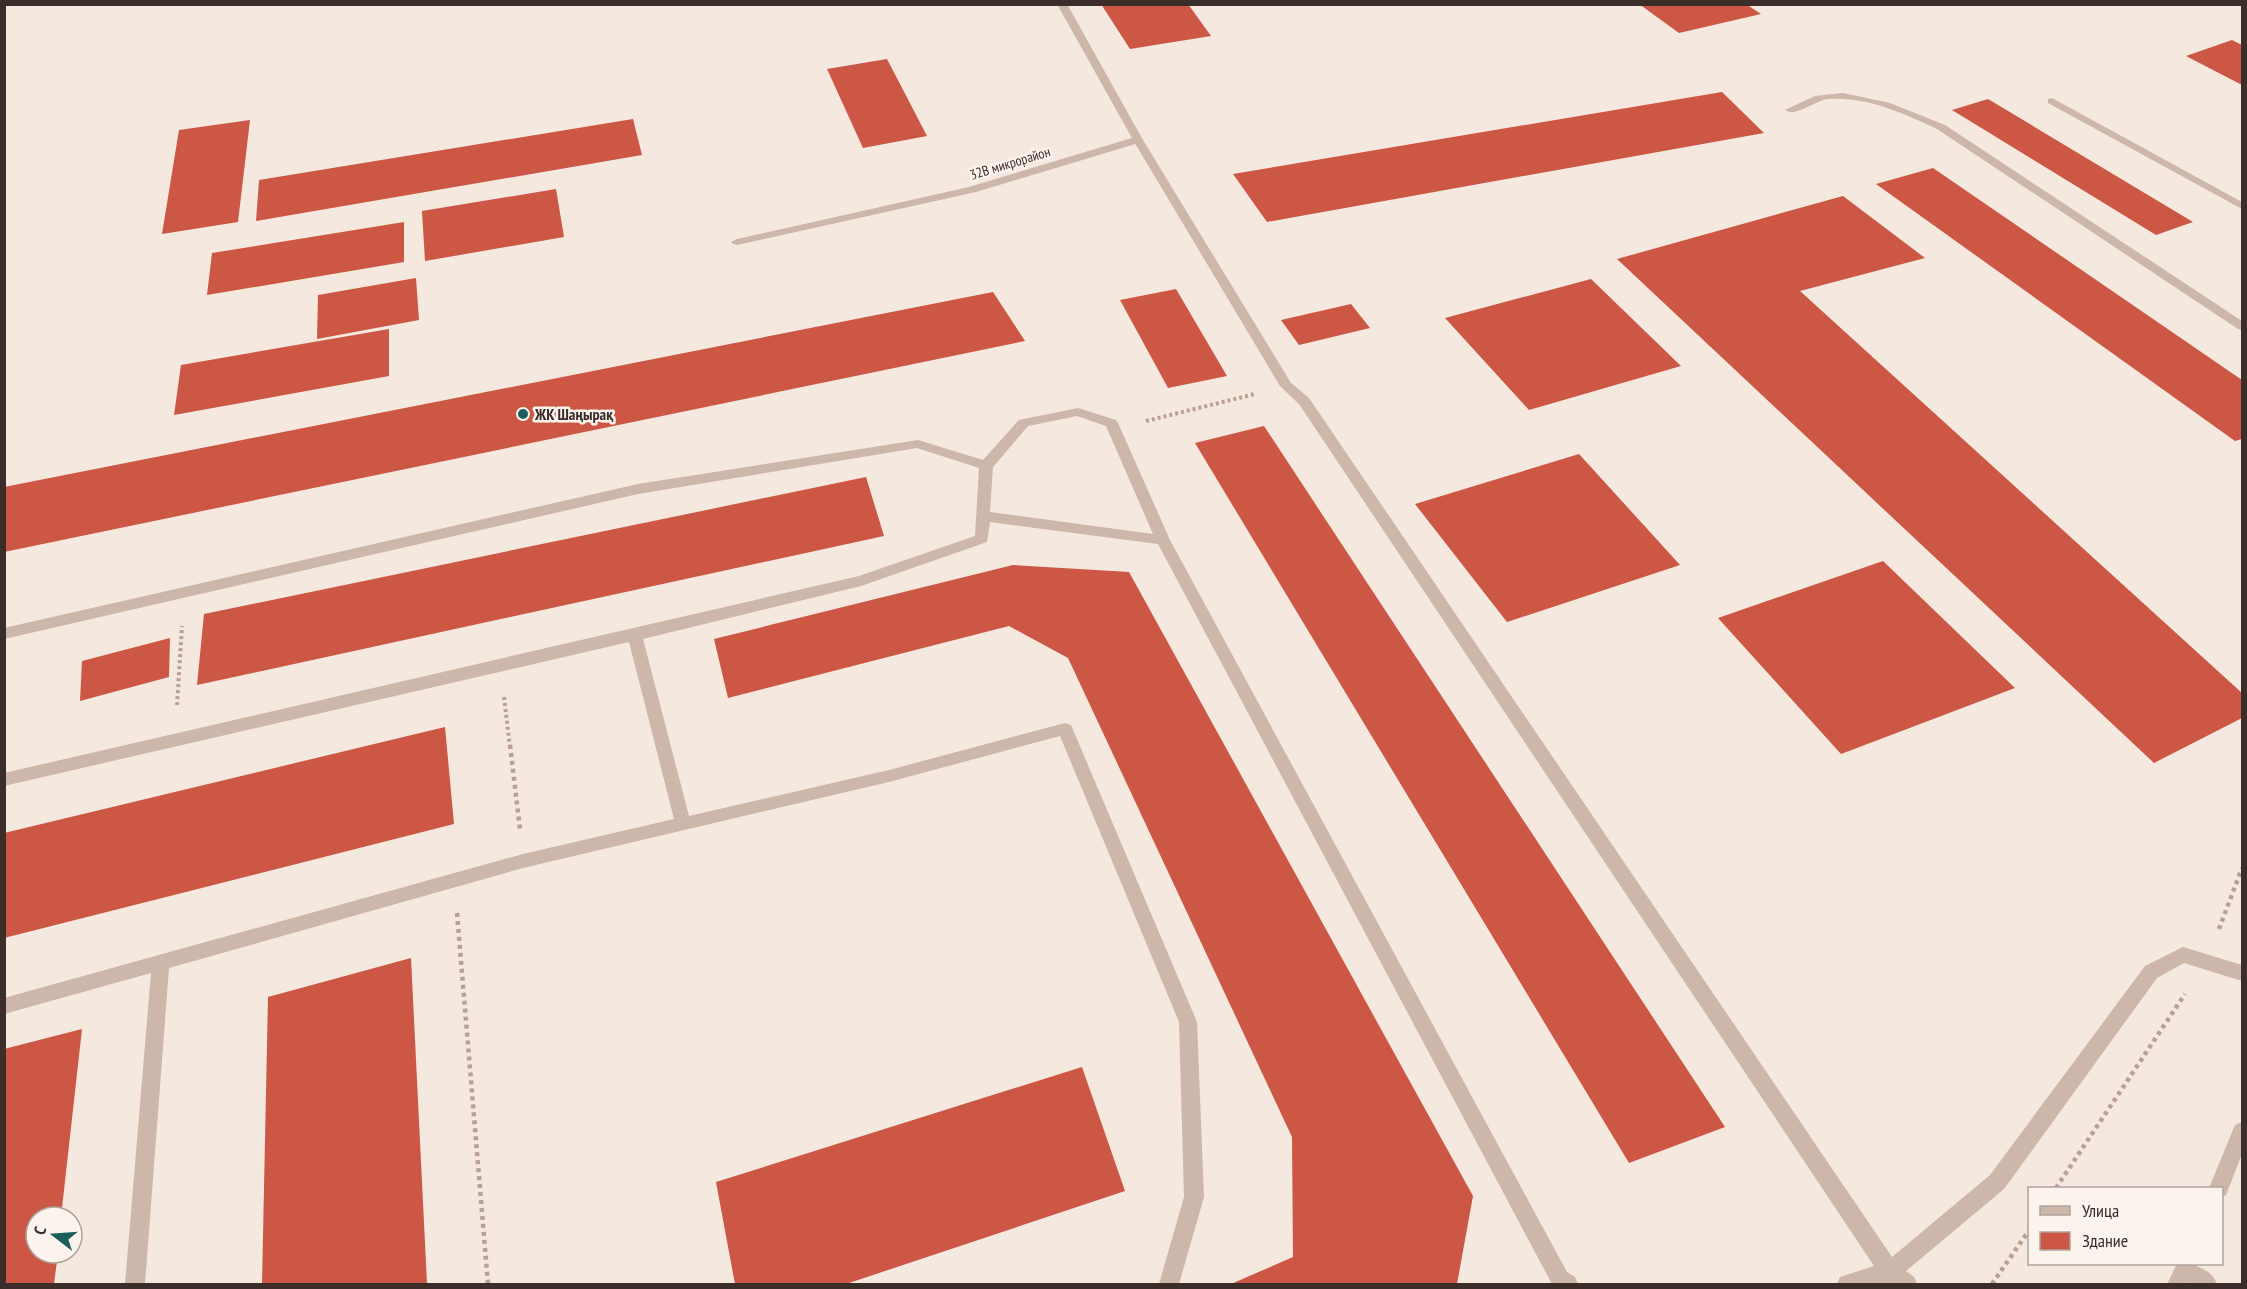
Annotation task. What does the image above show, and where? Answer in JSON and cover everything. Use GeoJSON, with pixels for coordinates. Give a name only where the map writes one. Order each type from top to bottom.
{"type":"FeatureCollection","features":[{"type":"Feature","properties":{"kind":"street"},"geometry":{"type":"LineString","coordinates":[[1062,4],[1138,140],[1286,386],[1304,401],[1890,1272],[1907,1284]]}},
{"type":"Feature","properties":{"kind":"street"},"geometry":{"type":"LineString","coordinates":[[1790,110],[1815,99],[1831,96],[1886,105],[1941,127],[2242,326]]}},
{"type":"Feature","properties":{"kind":"street"},"geometry":{"type":"LineString","coordinates":[[2052,101],[2242,206]]}},
{"type":"Feature","properties":{"kind":"street","name":"32В микрорайон"},"geometry":{"type":"LineString","coordinates":[[737,242],[972,190],[1138,140]]}},
{"type":"Feature","properties":{"kind":"street"},"geometry":{"type":"LineString","coordinates":[[4,780],[861,581],[982,539],[986,466],[1024,423],[1078,412],[1111,423],[1163,540],[1560,1279],[1568,1284]]}},
{"type":"Feature","properties":{"kind":"street"},"geometry":{"type":"LineString","coordinates":[[4,634],[638,489],[918,444],[986,466]]}},
{"type":"Feature","properties":{"kind":"street"},"geometry":{"type":"LineString","coordinates":[[984,516],[1163,540]]}},
{"type":"Feature","properties":{"kind":"street"},"geometry":{"type":"LineString","coordinates":[[636,635],[682,824]]}},
{"type":"Feature","properties":{"kind":"street"},"geometry":{"type":"LineString","coordinates":[[4,1006],[523,861],[889,776],[1065,729],[1188,1022],[1194,1197],[1169,1284]]}},
{"type":"Feature","properties":{"kind":"street"},"geometry":{"type":"LineString","coordinates":[[1847,1284],[1890,1272],[1997,1182],[2151,972],[2182,955],[2242,973]]}},
{"type":"Feature","properties":{"kind":"street"},"geometry":{"type":"LineString","coordinates":[[135,1284],[161,962]]}},
{"type":"Feature","properties":{"kind":"street"},"geometry":{"type":"LineString","coordinates":[[2219,1187],[2242,1131]]}},
{"type":"Feature","properties":{"kind":"street"},"geometry":{"type":"LineString","coordinates":[[2184,1272],[2208,1284]]}},
{"type":"Feature","properties":{"kind":"path"},"geometry":{"type":"LineString","coordinates":[[1114,429],[1286,386]]}},
{"type":"Feature","properties":{"kind":"path"},"geometry":{"type":"LineString","coordinates":[[174,741],[184,592]]}},
{"type":"Feature","properties":{"kind":"path"},"geometry":{"type":"LineString","coordinates":[[500,666],[523,861]]}},
{"type":"Feature","properties":{"kind":"path"},"geometry":{"type":"LineString","coordinates":[[2057,1187],[2206,962],[2242,868]]}},
{"type":"Feature","properties":{"kind":"path"},"geometry":{"type":"LineString","coordinates":[[454,880],[488,1284]]}},
{"type":"Feature","properties":{"kind":"path"},"geometry":{"type":"LineString","coordinates":[[1992,1284],[2028,1231]]}},
{"type":"Feature","properties":{"kind":"building"},"geometry":{"type":"Polygon","coordinates":[[[1101,4],[1188,4],[1211,36],[1130,49],[1101,4]]]}},
{"type":"Feature","properties":{"kind":"building"},"geometry":{"type":"Polygon","coordinates":[[[1639,4],[1746,4],[1761,14],[1679,33],[1639,4]]]}},
{"type":"Feature","properties":{"kind":"building"},"geometry":{"type":"Polygon","coordinates":[[[2232,40],[2242,45],[2242,85],[2186,56],[2232,40]]]}},
{"type":"Feature","properties":{"kind":"building"},"geometry":{"type":"Polygon","coordinates":[[[887,59],[927,136],[863,148],[827,69],[887,59]]]}},
{"type":"Feature","properties":{"kind":"building"},"geometry":{"type":"Polygon","coordinates":[[[1722,92],[1764,133],[1267,222],[1233,174],[1722,92]]]}},
{"type":"Feature","properties":{"kind":"building"},"geometry":{"type":"Polygon","coordinates":[[[1988,99],[2193,222],[2156,235],[1952,110],[1988,99]]]}},
{"type":"Feature","properties":{"kind":"building"},"geometry":{"type":"Polygon","coordinates":[[[633,119],[642,155],[256,221],[259,180],[633,119]]]}},
{"type":"Feature","properties":{"kind":"building"},"geometry":{"type":"Polygon","coordinates":[[[250,120],[238,222],[162,234],[179,130],[250,120]]]}},
{"type":"Feature","properties":{"kind":"building"},"geometry":{"type":"Polygon","coordinates":[[[1933,168],[2242,380],[2242,439],[2235,441],[1876,184],[1933,168]]]}},
{"type":"Feature","properties":{"kind":"building"},"geometry":{"type":"Polygon","coordinates":[[[556,189],[564,237],[425,261],[422,211],[556,189]]]}},
{"type":"Feature","properties":{"kind":"building"},"geometry":{"type":"Polygon","coordinates":[[[1843,196],[1925,258],[1800,291],[2242,693],[2242,718],[2154,763],[1617,259],[1843,196]]]}},
{"type":"Feature","properties":{"kind":"building"},"geometry":{"type":"Polygon","coordinates":[[[404,222],[404,262],[207,295],[212,253],[404,222]]]}},
{"type":"Feature","properties":{"kind":"building"},"geometry":{"type":"Polygon","coordinates":[[[416,278],[419,320],[317,339],[318,295],[416,278]]]}},
{"type":"Feature","properties":{"kind":"building"},"geometry":{"type":"Polygon","coordinates":[[[1591,279],[1681,366],[1529,410],[1445,318],[1591,279]]]}},
{"type":"Feature","properties":{"kind":"building"},"geometry":{"type":"Polygon","coordinates":[[[1176,289],[1227,376],[1168,388],[1120,300],[1176,289]]]}},
{"type":"Feature","properties":{"kind":"building","name":"ЖК Шаңырақ"},"geometry":{"type":"Polygon","coordinates":[[[993,292],[1025,341],[4,552],[4,487],[993,292]]]}},
{"type":"Feature","properties":{"kind":"building"},"geometry":{"type":"Polygon","coordinates":[[[1351,304],[1370,328],[1299,345],[1281,320],[1351,304]]]}},
{"type":"Feature","properties":{"kind":"building"},"geometry":{"type":"Polygon","coordinates":[[[389,329],[389,376],[174,415],[181,365],[389,329]]]}},
{"type":"Feature","properties":{"kind":"building"},"geometry":{"type":"Polygon","coordinates":[[[1264,426],[1725,1127],[1629,1163],[1195,443],[1264,426]]]}},
{"type":"Feature","properties":{"kind":"building"},"geometry":{"type":"Polygon","coordinates":[[[1579,454],[1680,565],[1507,622],[1415,504],[1579,454]]]}},
{"type":"Feature","properties":{"kind":"building"},"geometry":{"type":"Polygon","coordinates":[[[866,477],[884,536],[197,685],[204,614],[866,477]]]}},
{"type":"Feature","properties":{"kind":"building"},"geometry":{"type":"Polygon","coordinates":[[[1883,561],[2015,688],[1841,754],[1718,618],[1883,561]]]}},
{"type":"Feature","properties":{"kind":"building"},"geometry":{"type":"Polygon","coordinates":[[[1013,565],[1129,572],[1473,1196],[1457,1284],[1231,1284],[1293,1257],[1292,1137],[1068,658],[1009,626],[728,698],[714,639],[1013,565]]]}},
{"type":"Feature","properties":{"kind":"building"},"geometry":{"type":"Polygon","coordinates":[[[170,638],[169,677],[80,701],[82,661],[170,638]]]}},
{"type":"Feature","properties":{"kind":"building"},"geometry":{"type":"Polygon","coordinates":[[[445,727],[454,824],[4,938],[4,833],[445,727]]]}},
{"type":"Feature","properties":{"kind":"building"},"geometry":{"type":"Polygon","coordinates":[[[411,958],[427,1284],[262,1284],[268,997],[411,958]]]}},
{"type":"Feature","properties":{"kind":"building"},"geometry":{"type":"Polygon","coordinates":[[[82,1029],[62,1205],[24,1205],[24,1265],[56,1265],[54,1284],[4,1284],[4,1049],[82,1029]]]}},
{"type":"Feature","properties":{"kind":"building"},"geometry":{"type":"Polygon","coordinates":[[[1082,1067],[1125,1191],[846,1284],[735,1284],[716,1182],[1082,1067]]]}},
{"type":"Feature","properties":{"kind":"place","name":"ЖК Шаңырақ"},"geometry":{"type":"Point","coordinates":[523,414]}}]}
